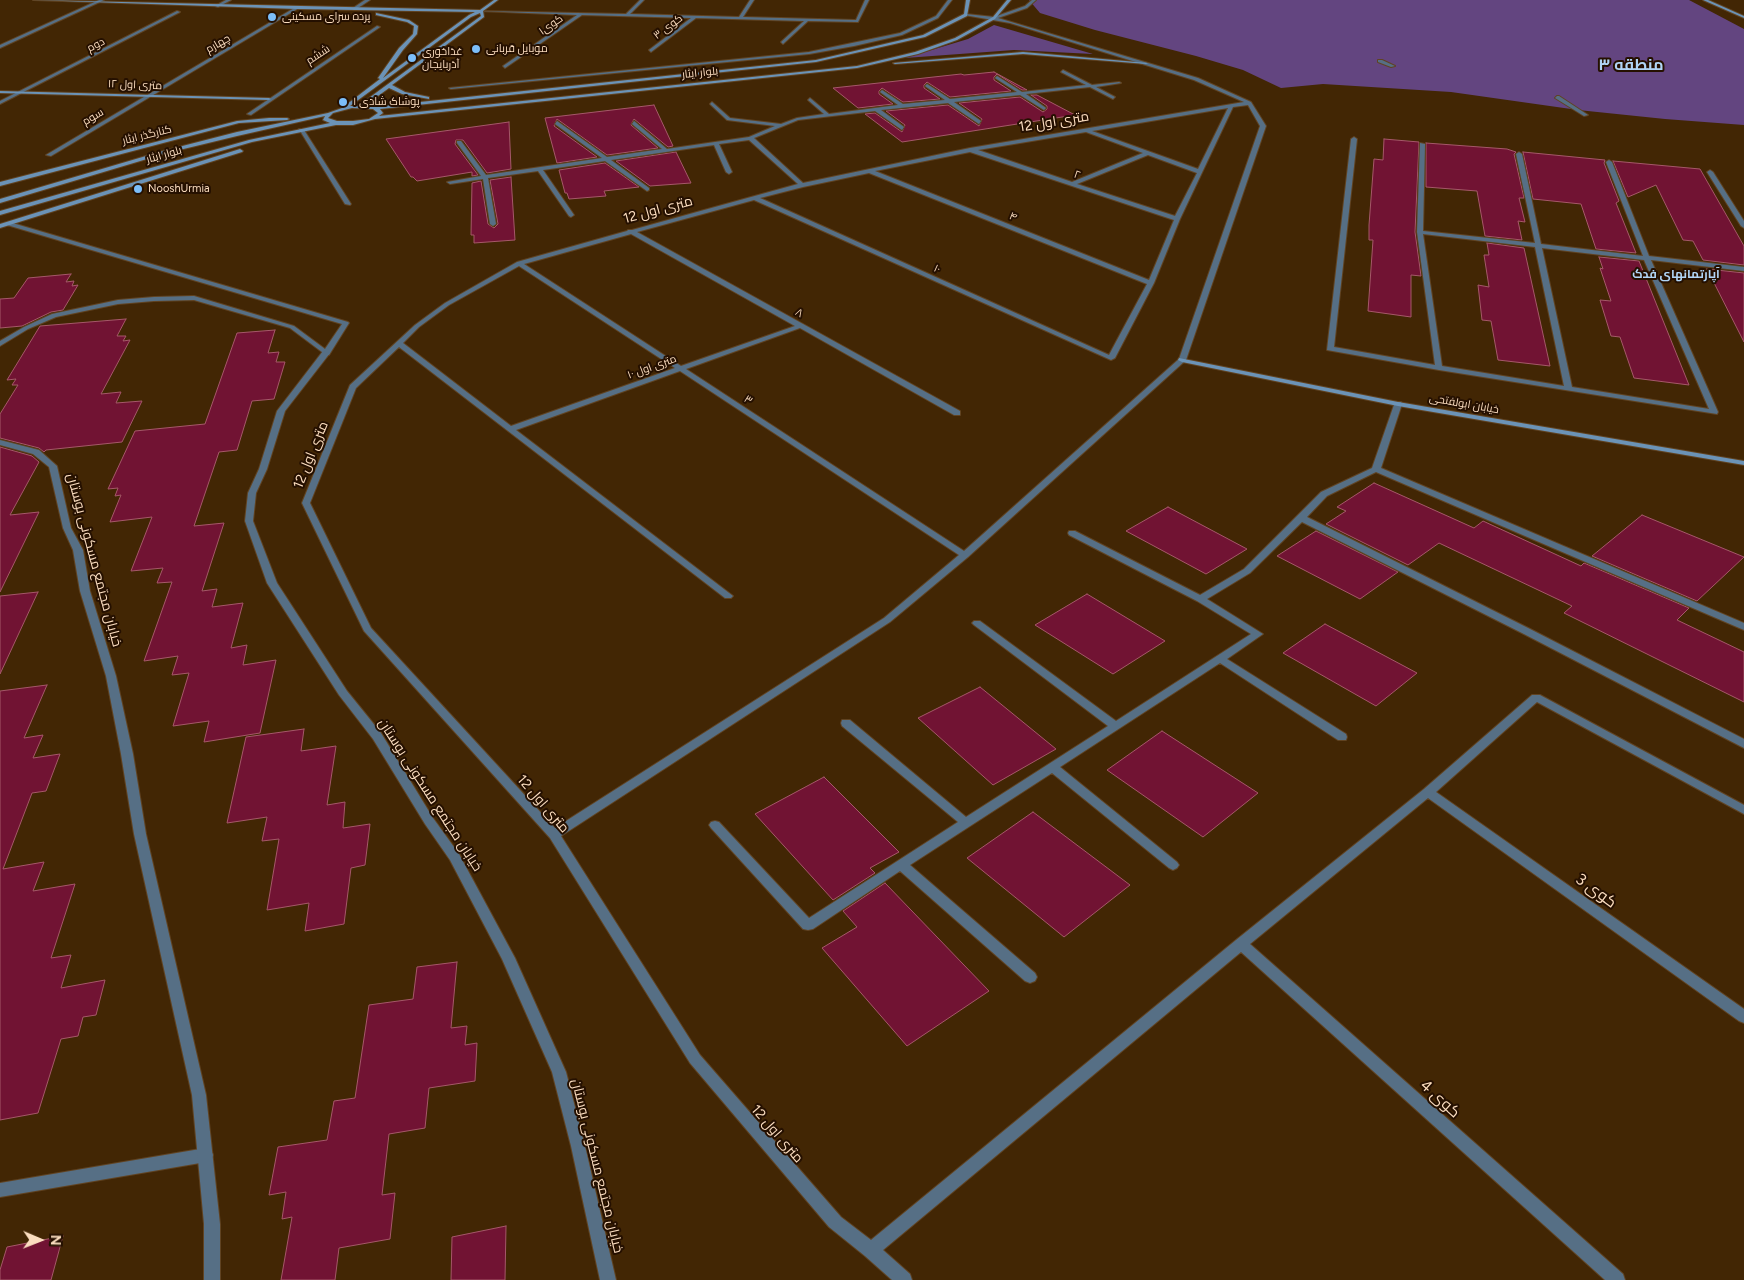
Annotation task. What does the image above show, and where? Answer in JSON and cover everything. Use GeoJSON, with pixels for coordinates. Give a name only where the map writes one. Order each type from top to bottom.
{"type":"FeatureCollection","features":[{"type":"Feature","properties":{"kind":"main road"},"geometry":{"type":"LineString","coordinates":[[36,0],[297,8],[481,11]]}},
{"type":"Feature","properties":{"kind":"main road"},"geometry":{"type":"LineString","coordinates":[[344,108],[470,16],[481,11],[496,0]]}},
{"type":"Feature","properties":{"kind":"main road"},"geometry":{"type":"LineString","coordinates":[[966,15],[968,0]]}},
{"type":"Feature","properties":{"kind":"main road","name":"بلوار ایثار"},"geometry":{"type":"LineString","coordinates":[[0,213],[277,135],[336,123],[362,122],[376,118],[857,66],[916,53],[956,39],[994,18],[1009,0]]}},
{"type":"Feature","properties":{"kind":"main road"},"geometry":{"type":"LineString","coordinates":[[1704,0],[1744,17]]}},
{"type":"Feature","properties":{"kind":"main road"},"geometry":{"type":"LineString","coordinates":[[354,9],[408,21],[416,26],[415,34],[401,49],[373,87]]}},
{"type":"Feature","properties":{"kind":"main road"},"geometry":{"type":"LineString","coordinates":[[360,107],[483,16],[481,11]]}},
{"type":"Feature","properties":{"kind":"main road","name":"بلوار ایثار"},"geometry":{"type":"LineString","coordinates":[[0,200],[166,152],[327,114],[344,108],[373,108],[816,61],[924,36],[966,15]]}},
{"type":"Feature","properties":{"kind":"main road"},"geometry":{"type":"LineString","coordinates":[[857,66],[943,58],[1023,54],[1146,63]]}},
{"type":"Feature","properties":{"kind":"main road"},"geometry":{"type":"LineString","coordinates":[[388,85],[404,93],[422,98],[458,99]]}},
{"type":"Feature","properties":{"kind":"main road","name":"۱۲ متری اول"},"geometry":{"type":"LineString","coordinates":[[0,92],[269,99]]}},
{"type":"Feature","properties":{"kind":"main road"},"geometry":{"type":"LineString","coordinates":[[373,108],[381,111],[380,115],[376,118]]}},
{"type":"Feature","properties":{"kind":"main road"},"geometry":{"type":"LineString","coordinates":[[327,114],[326,119],[336,123]]}},
{"type":"Feature","properties":{"kind":"main road","name":"کنارگذر ایثار"},"geometry":{"type":"LineString","coordinates":[[0,184],[239,122],[269,119],[301,120]]}},
{"type":"Feature","properties":{"kind":"main road"},"geometry":{"type":"LineString","coordinates":[[0,226],[250,148],[277,135]]}},
{"type":"Feature","properties":{"kind":"main road","name":"خیابان ابولفتحی"},"geometry":{"type":"LineString","coordinates":[[1182,360],[1398,404],[1744,463]]}},
{"type":"Feature","properties":{"kind":"street"},"geometry":{"type":"LineString","coordinates":[[0,47],[102,0]]}},
{"type":"Feature","properties":{"kind":"street"},"geometry":{"type":"LineString","coordinates":[[217,6],[229,0]]}},
{"type":"Feature","properties":{"kind":"street"},"geometry":{"type":"LineString","coordinates":[[354,9],[368,0]]}},
{"type":"Feature","properties":{"kind":"street"},"geometry":{"type":"LineString","coordinates":[[627,14],[642,0]]}},
{"type":"Feature","properties":{"kind":"street"},"geometry":{"type":"LineString","coordinates":[[741,17],[752,0]]}},
{"type":"Feature","properties":{"kind":"street"},"geometry":{"type":"LineString","coordinates":[[481,11],[857,21],[867,0]]}},
{"type":"Feature","properties":{"kind":"street"},"geometry":{"type":"LineString","coordinates":[[451,88],[809,53],[902,34],[937,17],[950,0]]}},
{"type":"Feature","properties":{"kind":"street"},"geometry":{"type":"LineString","coordinates":[[994,18],[1026,7],[1034,0]]}},
{"type":"Feature","properties":{"kind":"street","name":"چهارم"},"geometry":{"type":"LineString","coordinates":[[148,96],[297,8]]}},
{"type":"Feature","properties":{"kind":"street","name":"دوم"},"geometry":{"type":"LineString","coordinates":[[0,103],[178,12]]}},
{"type":"Feature","properties":{"kind":"street","name":"کوی۱"},"geometry":{"type":"LineString","coordinates":[[505,67],[582,13]]}},
{"type":"Feature","properties":{"kind":"street"},"geometry":{"type":"LineString","coordinates":[[554,835],[887,620],[965,555],[1182,360],[1263,126],[1249,103],[1196,79],[1146,63],[994,18],[966,15]]}},
{"type":"Feature","properties":{"kind":"street","name":"کوی ۳"},"geometry":{"type":"LineString","coordinates":[[650,51],[696,16]]}},
{"type":"Feature","properties":{"kind":"street"},"geometry":{"type":"LineString","coordinates":[[783,43],[808,19]]}},
{"type":"Feature","properties":{"kind":"street","name":"ششم"},"geometry":{"type":"LineString","coordinates":[[249,114],[378,27]]}},
{"type":"Feature","properties":{"kind":"street"},"geometry":{"type":"LineString","coordinates":[[1380,61],[1393,66]]}},
{"type":"Feature","properties":{"kind":"street"},"geometry":{"type":"LineString","coordinates":[[1063,71],[1113,98]]}},
{"type":"Feature","properties":{"kind":"street"},"geometry":{"type":"LineString","coordinates":[[997,77],[1044,109]]}},
{"type":"Feature","properties":{"kind":"street"},"geometry":{"type":"LineString","coordinates":[[450,182],[750,138],[797,119],[1119,83]]}},
{"type":"Feature","properties":{"kind":"street"},"geometry":{"type":"LineString","coordinates":[[927,85],[979,122]]}},
{"type":"Feature","properties":{"kind":"street"},"geometry":{"type":"LineString","coordinates":[[882,91],[902,106]]}},
{"type":"Feature","properties":{"kind":"street","name":"سوم"},"geometry":{"type":"LineString","coordinates":[[49,155],[148,96]]}},
{"type":"Feature","properties":{"kind":"street"},"geometry":{"type":"LineString","coordinates":[[1557,97],[1586,115]]}},
{"type":"Feature","properties":{"kind":"street"},"geometry":{"type":"LineString","coordinates":[[810,99],[828,115]]}},
{"type":"Feature","properties":{"kind":"street"},"geometry":{"type":"LineString","coordinates":[[712,103],[728,118],[781,126]]}},
{"type":"Feature","properties":{"kind":"street","name":"12 متری اول"},"geometry":{"type":"LineString","coordinates":[[904,1280],[871,1250],[835,1222],[695,1059],[554,835],[367,630],[306,503],[353,387],[417,326],[447,304],[519,263],[802,185],[970,150],[1249,103]]}},
{"type":"Feature","properties":{"kind":"street"},"geometry":{"type":"LineString","coordinates":[[1151,283],[1177,219],[1232,105]]}},
{"type":"Feature","properties":{"kind":"street"},"geometry":{"type":"LineString","coordinates":[[876,109],[902,128]]}},
{"type":"Feature","properties":{"kind":"street"},"geometry":{"type":"LineString","coordinates":[[557,123],[647,189]]}},
{"type":"Feature","properties":{"kind":"street"},"geometry":{"type":"LineString","coordinates":[[634,123],[666,150]]}},
{"type":"Feature","properties":{"kind":"street"},"geometry":{"type":"LineString","coordinates":[[302,130],[348,204]]}},
{"type":"Feature","properties":{"kind":"street"},"geometry":{"type":"LineString","coordinates":[[1086,131],[1200,172]]}},
{"type":"Feature","properties":{"kind":"street"},"geometry":{"type":"LineString","coordinates":[[750,138],[802,185]]}},
{"type":"Feature","properties":{"kind":"street"},"geometry":{"type":"LineString","coordinates":[[1354,139],[1330,348],[1439,368],[1714,412],[1647,258],[1609,162]]}},
{"type":"Feature","properties":{"kind":"street"},"geometry":{"type":"LineString","coordinates":[[459,142],[484,177],[493,224]]}},
{"type":"Feature","properties":{"kind":"street"},"geometry":{"type":"LineString","coordinates":[[716,143],[729,172]]}},
{"type":"Feature","properties":{"kind":"street"},"geometry":{"type":"LineString","coordinates":[[1422,144],[1420,232],[1439,368]]}},
{"type":"Feature","properties":{"kind":"street","name":"۲"},"geometry":{"type":"LineString","coordinates":[[970,150],[1177,219]]}},
{"type":"Feature","properties":{"kind":"street"},"geometry":{"type":"LineString","coordinates":[[1071,184],[1147,153]]}},
{"type":"Feature","properties":{"kind":"street"},"geometry":{"type":"LineString","coordinates":[[1519,154],[1568,388]]}},
{"type":"Feature","properties":{"kind":"street"},"geometry":{"type":"LineString","coordinates":[[540,169],[571,215]]}},
{"type":"Feature","properties":{"kind":"street","name":"۴"},"geometry":{"type":"LineString","coordinates":[[869,171],[1151,283]]}},
{"type":"Feature","properties":{"kind":"street"},"geometry":{"type":"LineString","coordinates":[[1710,172],[1744,226]]}},
{"type":"Feature","properties":{"kind":"street","name":"۱۰"},"geometry":{"type":"LineString","coordinates":[[754,198],[1111,358],[1151,283]]}},
{"type":"Feature","properties":{"kind":"street","name":"خیابان مجتمع مسکونی بوستان"},"geometry":{"type":"LineString","coordinates":[[9,224],[346,324],[281,411],[263,469],[252,493],[248,521],[272,583],[343,693],[377,736],[429,821],[455,857],[508,958],[559,1072],[578,1146],[608,1280]]}},
{"type":"Feature","properties":{"kind":"street","name":"۸"},"geometry":{"type":"LineString","coordinates":[[630,231],[957,413]]}},
{"type":"Feature","properties":{"kind":"street"},"geometry":{"type":"LineString","coordinates":[[1420,232],[1744,269]]}},
{"type":"Feature","properties":{"kind":"street","name":"۳"},"geometry":{"type":"LineString","coordinates":[[519,263],[965,555]]}},
{"type":"Feature","properties":{"kind":"street"},"geometry":{"type":"LineString","coordinates":[[0,344],[26,328],[54,315],[118,302],[194,298],[292,328],[326,353]]}},
{"type":"Feature","properties":{"kind":"street","name":"۱۰ متری اول"},"geometry":{"type":"LineString","coordinates":[[511,429],[800,326]]}},
{"type":"Feature","properties":{"kind":"street"},"geometry":{"type":"LineString","coordinates":[[398,343],[728,596]]}},
{"type":"Feature","properties":{"kind":"street"},"geometry":{"type":"LineString","coordinates":[[1200,599],[1246,571],[1324,494],[1376,469],[1398,404]]}},
{"type":"Feature","properties":{"kind":"street","name":"خیابان مجتمع مسکونی بوستان"},"geometry":{"type":"LineString","coordinates":[[0,442],[36,452],[53,466],[68,528],[78,550],[84,575],[85,591],[113,686],[127,754],[140,834],[199,1095],[212,1224],[212,1280]]}},
{"type":"Feature","properties":{"kind":"street"},"geometry":{"type":"LineString","coordinates":[[1376,469],[1744,627]]}},
{"type":"Feature","properties":{"kind":"street"},"geometry":{"type":"LineString","coordinates":[[1301,518],[1526,631],[1744,744]]}},
{"type":"Feature","properties":{"kind":"street"},"geometry":{"type":"LineString","coordinates":[[715,825],[808,925],[1258,634],[1200,599],[1072,533]]}},
{"type":"Feature","properties":{"kind":"street"},"geometry":{"type":"LineString","coordinates":[[977,623],[1116,726]]}},
{"type":"Feature","properties":{"kind":"street"},"geometry":{"type":"LineString","coordinates":[[1220,660],[1342,736]]}},
{"type":"Feature","properties":{"kind":"street"},"geometry":{"type":"LineString","coordinates":[[871,1250],[1428,792],[1536,697],[1744,810]]}},
{"type":"Feature","properties":{"kind":"street"},"geometry":{"type":"LineString","coordinates":[[846,723],[966,823]]}},
{"type":"Feature","properties":{"kind":"street"},"geometry":{"type":"LineString","coordinates":[[1052,767],[1173,865]]}},
{"type":"Feature","properties":{"kind":"street","name":"کوی 3"},"geometry":{"type":"LineString","coordinates":[[1428,792],[1744,1017]]}},
{"type":"Feature","properties":{"kind":"street"},"geometry":{"type":"LineString","coordinates":[[901,864],[1030,976]]}},
{"type":"Feature","properties":{"kind":"street","name":"کوی 4"},"geometry":{"type":"LineString","coordinates":[[1241,944],[1616,1280]]}},
{"type":"Feature","properties":{"kind":"street"},"geometry":{"type":"LineString","coordinates":[[0,1190],[206,1155]]}},
{"type":"Feature","properties":{"kind":"shaded area"},"geometry":{"type":"Polygon","coordinates":[[[1029,0],[1689,0],[1744,29],[1744,125],[1578,110],[1451,92],[1323,84],[1281,88],[1243,70],[1040,13],[1029,0]]]}},
{"type":"Feature","properties":{"kind":"shaded area"},"geometry":{"type":"Polygon","coordinates":[[[994,25],[1093,54],[1014,50],[905,58],[968,39],[994,25]]]}},
{"type":"Feature","properties":{"kind":"building"},"geometry":{"type":"Polygon","coordinates":[[[994,72],[1027,90],[1022,90],[997,74],[994,80],[1011,91],[950,97],[927,82],[924,88],[940,99],[903,102],[882,88],[879,94],[893,104],[858,108],[833,88],[961,74],[994,72]]]}},
{"type":"Feature","properties":{"kind":"building"},"geometry":{"type":"Polygon","coordinates":[[[1031,95],[1037,95],[1075,115],[902,142],[865,114],[875,113],[902,132],[905,125],[886,111],[948,105],[979,126],[982,119],[959,103],[1020,97],[1043,112],[1047,109],[1047,106],[1031,95]]]}},
{"type":"Feature","properties":{"kind":"building"},"geometry":{"type":"Polygon","coordinates":[[[654,105],[673,146],[668,147],[634,119],[631,125],[658,148],[607,155],[557,119],[554,126],[597,157],[557,163],[545,118],[654,105]]]}},
{"type":"Feature","properties":{"kind":"building"},"geometry":{"type":"Polygon","coordinates":[[[509,122],[511,169],[487,173],[463,140],[456,140],[455,144],[478,175],[472,176],[472,172],[417,181],[411,177],[386,139],[509,122]]]}},
{"type":"Feature","properties":{"kind":"building"},"geometry":{"type":"Polygon","coordinates":[[[1384,139],[1419,142],[1415,232],[1421,276],[1411,275],[1411,317],[1368,311],[1373,240],[1369,240],[1369,225],[1374,159],[1383,160],[1384,139]]]}},
{"type":"Feature","properties":{"kind":"building"},"geometry":{"type":"Polygon","coordinates":[[[1426,143],[1507,149],[1516,152],[1514,154],[1524,198],[1519,198],[1525,222],[1518,221],[1522,240],[1485,236],[1477,191],[1426,187],[1426,143]]]}},
{"type":"Feature","properties":{"kind":"building"},"geometry":{"type":"Polygon","coordinates":[[[676,152],[691,183],[650,186],[616,161],[676,152]]]}},
{"type":"Feature","properties":{"kind":"building"},"geometry":{"type":"Polygon","coordinates":[[[1523,152],[1605,160],[1604,163],[1619,201],[1616,203],[1636,253],[1596,249],[1581,204],[1533,199],[1523,152]]]}},
{"type":"Feature","properties":{"kind":"building"},"geometry":{"type":"Polygon","coordinates":[[[1613,161],[1700,169],[1744,246],[1744,265],[1703,260],[1693,241],[1683,240],[1656,185],[1628,197],[1613,161]]]}},
{"type":"Feature","properties":{"kind":"building"},"geometry":{"type":"Polygon","coordinates":[[[605,163],[639,187],[604,191],[606,196],[569,199],[567,193],[565,193],[559,170],[605,163]]]}},
{"type":"Feature","properties":{"kind":"building"},"geometry":{"type":"Polygon","coordinates":[[[511,177],[515,240],[474,243],[474,235],[471,235],[472,183],[481,181],[488,224],[494,228],[498,224],[490,180],[511,177]]]}},
{"type":"Feature","properties":{"kind":"building"},"geometry":{"type":"Polygon","coordinates":[[[1487,243],[1524,248],[1550,366],[1498,360],[1491,321],[1482,320],[1478,285],[1489,287],[1484,255],[1489,255],[1487,243]]]}},
{"type":"Feature","properties":{"kind":"building"},"geometry":{"type":"Polygon","coordinates":[[[1599,257],[1639,261],[1689,385],[1634,378],[1620,337],[1611,336],[1600,300],[1611,301],[1600,268],[1603,269],[1599,257]]]}},
{"type":"Feature","properties":{"kind":"building"},"geometry":{"type":"Polygon","coordinates":[[[1707,269],[1744,273],[1744,342],[1707,269]]]}},
{"type":"Feature","properties":{"kind":"building"},"geometry":{"type":"Polygon","coordinates":[[[71,274],[66,282],[74,281],[72,286],[78,285],[63,310],[51,312],[22,326],[0,328],[0,299],[14,298],[28,278],[71,274]]]}},
{"type":"Feature","properties":{"kind":"building"},"geometry":{"type":"Polygon","coordinates":[[[126,319],[117,336],[126,336],[123,341],[130,340],[101,394],[121,392],[116,403],[142,401],[122,442],[46,450],[44,452],[39,448],[0,438],[0,414],[18,385],[12,385],[16,379],[7,380],[40,326],[126,319]]]}},
{"type":"Feature","properties":{"kind":"building"},"geometry":{"type":"Polygon","coordinates":[[[275,330],[268,353],[279,352],[276,362],[285,362],[274,399],[252,401],[237,450],[219,452],[194,526],[224,523],[202,591],[217,589],[212,607],[243,603],[231,648],[247,645],[243,665],[276,660],[260,733],[204,742],[209,721],[173,726],[189,673],[172,675],[178,656],[144,661],[172,582],[157,583],[163,568],[131,571],[152,517],[110,522],[121,495],[115,496],[118,488],[108,489],[135,431],[205,424],[237,333],[275,330]]]}},
{"type":"Feature","properties":{"kind":"building"},"geometry":{"type":"Polygon","coordinates":[[[0,447],[32,456],[39,462],[10,515],[39,512],[0,592],[0,447]]]}},
{"type":"Feature","properties":{"kind":"building"},"geometry":{"type":"Polygon","coordinates":[[[1374,483],[1474,528],[1483,521],[1581,566],[1584,563],[1689,608],[1677,620],[1744,652],[1744,702],[1564,613],[1572,606],[1439,543],[1408,565],[1326,524],[1346,511],[1337,507],[1374,483]]]}},
{"type":"Feature","properties":{"kind":"building"},"geometry":{"type":"Polygon","coordinates":[[[1168,507],[1247,549],[1206,574],[1126,531],[1168,507]]]}},
{"type":"Feature","properties":{"kind":"building"},"geometry":{"type":"Polygon","coordinates":[[[1642,515],[1744,557],[1697,601],[1592,556],[1642,515]]]}},
{"type":"Feature","properties":{"kind":"building"},"geometry":{"type":"Polygon","coordinates":[[[1316,531],[1398,572],[1360,599],[1277,556],[1316,531]]]}},
{"type":"Feature","properties":{"kind":"building"},"geometry":{"type":"Polygon","coordinates":[[[38,592],[0,674],[0,596],[38,592]]]}},
{"type":"Feature","properties":{"kind":"building"},"geometry":{"type":"Polygon","coordinates":[[[1087,594],[1165,641],[1113,674],[1035,625],[1087,594]]]}},
{"type":"Feature","properties":{"kind":"building"},"geometry":{"type":"Polygon","coordinates":[[[1325,624],[1417,673],[1376,706],[1283,653],[1325,624]]]}},
{"type":"Feature","properties":{"kind":"building"},"geometry":{"type":"Polygon","coordinates":[[[47,685],[24,738],[43,735],[33,758],[60,754],[46,791],[32,793],[3,869],[44,862],[33,891],[75,884],[51,958],[71,955],[61,988],[105,980],[96,1015],[83,1017],[78,1036],[61,1039],[38,1113],[0,1120],[0,691],[47,685]]]}},
{"type":"Feature","properties":{"kind":"building"},"geometry":{"type":"Polygon","coordinates":[[[980,687],[1056,749],[993,785],[918,718],[980,687]]]}},
{"type":"Feature","properties":{"kind":"building"},"geometry":{"type":"Polygon","coordinates":[[[304,729],[301,751],[336,746],[327,805],[345,802],[343,828],[370,824],[365,865],[351,868],[344,924],[305,931],[309,903],[267,910],[279,839],[262,841],[267,817],[227,823],[246,737],[304,729]]]}},
{"type":"Feature","properties":{"kind":"building"},"geometry":{"type":"Polygon","coordinates":[[[1162,731],[1258,793],[1203,837],[1107,770],[1162,731]]]}},
{"type":"Feature","properties":{"kind":"building"},"geometry":{"type":"Polygon","coordinates":[[[824,777],[899,852],[870,868],[875,873],[833,900],[755,814],[824,777]]]}},
{"type":"Feature","properties":{"kind":"building"},"geometry":{"type":"Polygon","coordinates":[[[1033,812],[1130,885],[1064,937],[967,858],[1033,812]]]}},
{"type":"Feature","properties":{"kind":"building"},"geometry":{"type":"Polygon","coordinates":[[[885,883],[989,991],[907,1046],[822,948],[857,927],[843,911],[885,883]]]}},
{"type":"Feature","properties":{"kind":"building"},"geometry":{"type":"Polygon","coordinates":[[[457,962],[451,1028],[467,1026],[465,1045],[477,1043],[475,1081],[429,1088],[425,1128],[389,1134],[382,1195],[395,1193],[390,1239],[339,1248],[335,1280],[281,1280],[292,1217],[282,1219],[286,1192],[269,1195],[278,1147],[327,1140],[334,1101],[355,1098],[369,1005],[413,999],[417,967],[457,962]]]}},
{"type":"Feature","properties":{"kind":"building"},"geometry":{"type":"Polygon","coordinates":[[[506,1226],[505,1280],[451,1280],[452,1237],[506,1226]]]}},
{"type":"Feature","properties":{"kind":"building"},"geometry":{"type":"Polygon","coordinates":[[[63,1236],[51,1280],[0,1280],[0,1270],[7,1247],[63,1236]]]}},
{"type":"Feature","properties":{"kind":"place","name":"پرده سرای مسکینی"},"geometry":{"type":"Point","coordinates":[272,17]}},
{"type":"Feature","properties":{"kind":"place","name":"موبایل قربانی"},"geometry":{"type":"Point","coordinates":[476,49]}},
{"type":"Feature","properties":{"kind":"place","name":"غذاخوری آذربایجان"},"geometry":{"type":"Point","coordinates":[412,58]}},
{"type":"Feature","properties":{"kind":"place","name":"پوشاک شادی ۱"},"geometry":{"type":"Point","coordinates":[343,102]}},
{"type":"Feature","properties":{"kind":"place","name":"NooshUrmia"},"geometry":{"type":"Point","coordinates":[138,189]}},
{"type":"Feature","properties":{"kind":"district","name":"منطقه ۳"},"geometry":{"type":"Point","coordinates":[1631,65]}},
{"type":"Feature","properties":{"kind":"district","name":"آپارتمانهای فدک"},"geometry":{"type":"Point","coordinates":[1676,274]}}]}
